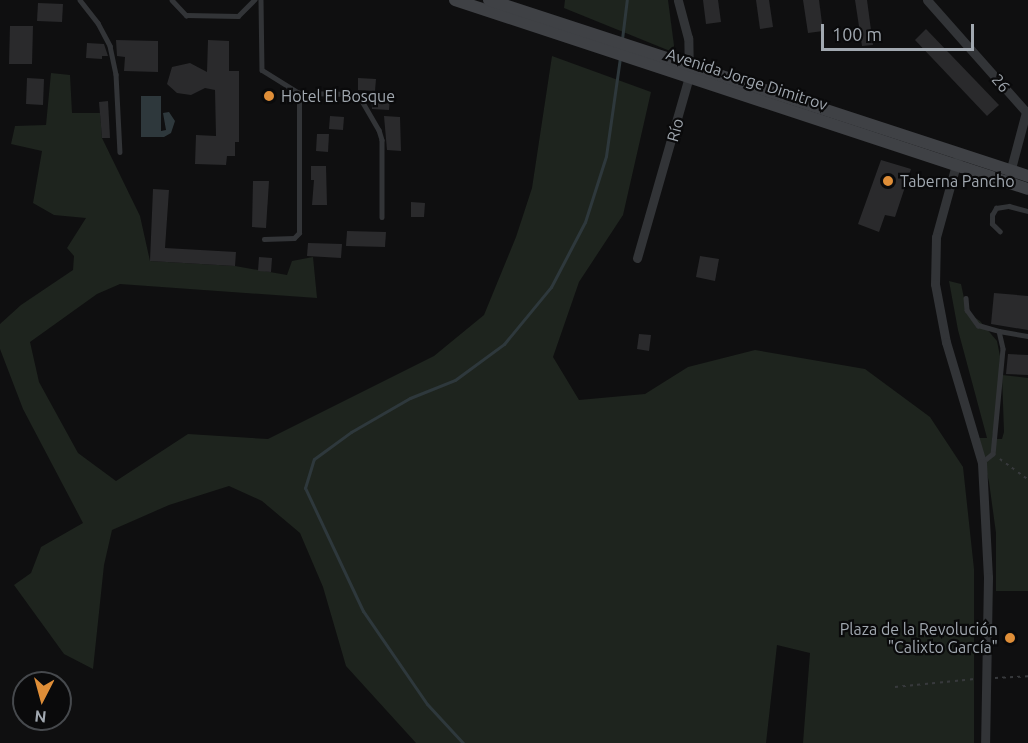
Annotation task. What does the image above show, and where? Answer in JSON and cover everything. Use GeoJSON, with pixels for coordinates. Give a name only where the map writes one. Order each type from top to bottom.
{"type":"FeatureCollection","features":[{"type":"Feature","properties":{"kind":"main road","name":"Avenida Jorge Dimitrov"},"geometry":{"type":"LineString","coordinates":[[455,0],[598,41]]}},
{"type":"Feature","properties":{"kind":"main road","name":"Avenida Jorge Dimitrov"},"geometry":{"type":"LineString","coordinates":[[489,0],[633,53],[1009,176],[1028,189]]}},
{"type":"Feature","properties":{"kind":"main road","name":"Avenida Jorge Dimitrov"},"geometry":{"type":"LineString","coordinates":[[1009,176],[1028,176]]}},
{"type":"Feature","properties":{"kind":"street","name":"Río"},"geometry":{"type":"LineString","coordinates":[[637,258],[690,71],[688,38],[678,0]]}},
{"type":"Feature","properties":{"kind":"street","name":"26"},"geometry":{"type":"LineString","coordinates":[[927,0],[1027,112]]}},
{"type":"Feature","properties":{"kind":"street"},"geometry":{"type":"LineString","coordinates":[[1009,176],[1027,112]]}},
{"type":"Feature","properties":{"kind":"street"},"geometry":{"type":"LineString","coordinates":[[958,159],[936,237],[935,284],[946,342],[982,463],[988,577],[984,679],[985,743]]}},
{"type":"Feature","properties":{"kind":"lane"},"geometry":{"type":"LineString","coordinates":[[80,0],[98,23],[110,46],[116,74],[120,152]]}},
{"type":"Feature","properties":{"kind":"lane"},"geometry":{"type":"LineString","coordinates":[[172,0],[186,15],[238,16],[254,0]]}},
{"type":"Feature","properties":{"kind":"lane"},"geometry":{"type":"LineString","coordinates":[[261,0],[262,70],[299,93],[347,93],[361,99],[381,135],[382,217]]}},
{"type":"Feature","properties":{"kind":"lane"},"geometry":{"type":"LineString","coordinates":[[264,239],[294,238],[299,233],[299,93]]}},
{"type":"Feature","properties":{"kind":"lane"},"geometry":{"type":"LineString","coordinates":[[1000,232],[992,224],[992,215],[996,208],[1009,206],[1028,211]]}},
{"type":"Feature","properties":{"kind":"lane"},"geometry":{"type":"LineString","coordinates":[[966,298],[967,310],[978,325],[1028,336]]}},
{"type":"Feature","properties":{"kind":"lane"},"geometry":{"type":"LineString","coordinates":[[982,463],[993,454],[1003,350],[999,331]]}},
{"type":"Feature","properties":{"kind":"path"},"geometry":{"type":"LineString","coordinates":[[993,454],[1028,479]]}},
{"type":"Feature","properties":{"kind":"path"},"geometry":{"type":"LineString","coordinates":[[895,687],[1028,676]]}},
{"type":"Feature","properties":{"kind":"shaded area"},"geometry":{"type":"Polygon","coordinates":[[[565,0],[668,0],[675,53],[564,8],[565,0]]]}},
{"type":"Feature","properties":{"kind":"shaded area"},"geometry":{"type":"Polygon","coordinates":[[[552,56],[651,92],[623,215],[579,282],[553,357],[579,400],[645,394],[688,367],[755,350],[865,369],[930,417],[963,467],[974,569],[974,743],[803,743],[810,653],[777,645],[766,743],[416,743],[346,666],[323,587],[300,533],[262,501],[229,486],[169,505],[112,530],[104,565],[93,669],[64,654],[14,585],[31,573],[41,547],[83,523],[23,409],[0,349],[0,324],[21,305],[73,270],[74,256],[67,248],[86,218],[54,215],[33,203],[42,151],[11,144],[15,126],[46,125],[51,73],[70,75],[72,113],[100,113],[102,138],[140,216],[150,261],[235,266],[287,275],[292,261],[313,257],[317,298],[120,284],[97,294],[30,342],[39,382],[78,453],[116,481],[188,434],[268,439],[434,356],[484,315],[516,237],[532,188],[552,56]]]}},
{"type":"Feature","properties":{"kind":"shaded area"},"geometry":{"type":"Polygon","coordinates":[[[141,96],[161,96],[161,131],[166,130],[163,113],[169,112],[175,121],[171,133],[164,137],[141,137],[141,96]]]}},
{"type":"Feature","properties":{"kind":"shaded area"},"geometry":{"type":"Polygon","coordinates":[[[949,281],[961,284],[967,312],[980,321],[997,341],[1000,356],[999,394],[992,439],[1002,439],[1004,432],[1002,375],[1028,378],[1028,591],[996,591],[996,533],[989,482],[978,438],[987,438],[958,330],[949,281]]]}},
{"type":"Feature","properties":{"kind":"building"},"geometry":{"type":"Polygon","coordinates":[[[703,0],[718,0],[721,22],[706,24],[703,0]]]}},
{"type":"Feature","properties":{"kind":"building"},"geometry":{"type":"Polygon","coordinates":[[[756,0],[769,0],[773,27],[760,29],[756,0]]]}},
{"type":"Feature","properties":{"kind":"building"},"geometry":{"type":"Polygon","coordinates":[[[803,0],[819,0],[823,31],[808,33],[803,0]]]}},
{"type":"Feature","properties":{"kind":"building"},"geometry":{"type":"Polygon","coordinates":[[[855,0],[867,0],[873,45],[862,46],[855,0]]]}},
{"type":"Feature","properties":{"kind":"building"},"geometry":{"type":"Polygon","coordinates":[[[38,3],[63,4],[62,22],[37,21],[38,3]]]}},
{"type":"Feature","properties":{"kind":"building"},"geometry":{"type":"Polygon","coordinates":[[[10,26],[33,26],[32,64],[9,64],[10,26]]]}},
{"type":"Feature","properties":{"kind":"building"},"geometry":{"type":"Polygon","coordinates":[[[926,29],[999,105],[987,116],[915,40],[926,29]]]}},
{"type":"Feature","properties":{"kind":"building"},"geometry":{"type":"Polygon","coordinates":[[[116,40],[158,41],[158,72],[124,71],[125,57],[117,56],[116,40]]]}},
{"type":"Feature","properties":{"kind":"building"},"geometry":{"type":"Polygon","coordinates":[[[208,40],[229,41],[229,71],[239,71],[239,142],[235,142],[235,156],[227,156],[226,165],[195,164],[196,135],[216,136],[215,90],[205,88],[191,95],[177,93],[167,84],[172,67],[190,63],[207,72],[208,40]]]}},
{"type":"Feature","properties":{"kind":"building"},"geometry":{"type":"Polygon","coordinates":[[[87,43],[104,44],[108,56],[102,56],[102,59],[86,58],[87,43]]]}},
{"type":"Feature","properties":{"kind":"building"},"geometry":{"type":"Polygon","coordinates":[[[27,78],[44,79],[43,105],[26,104],[27,78]]]}},
{"type":"Feature","properties":{"kind":"building"},"geometry":{"type":"Polygon","coordinates":[[[358,78],[376,79],[375,91],[358,90],[358,78]]]}},
{"type":"Feature","properties":{"kind":"building"},"geometry":{"type":"Polygon","coordinates":[[[371,95],[390,96],[389,110],[372,109],[371,95]]]}},
{"type":"Feature","properties":{"kind":"building"},"geometry":{"type":"Polygon","coordinates":[[[108,101],[110,138],[102,138],[99,102],[108,101]]]}},
{"type":"Feature","properties":{"kind":"building"},"geometry":{"type":"Polygon","coordinates":[[[330,116],[344,117],[343,130],[329,129],[330,116]]]}},
{"type":"Feature","properties":{"kind":"building"},"geometry":{"type":"Polygon","coordinates":[[[384,116],[400,117],[401,151],[387,150],[384,116]]]}},
{"type":"Feature","properties":{"kind":"building"},"geometry":{"type":"Polygon","coordinates":[[[317,134],[329,134],[328,152],[316,151],[317,134]]]}},
{"type":"Feature","properties":{"kind":"building"},"geometry":{"type":"Polygon","coordinates":[[[881,160],[911,169],[895,217],[885,215],[879,232],[858,224],[881,160]]]}},
{"type":"Feature","properties":{"kind":"building"},"geometry":{"type":"Polygon","coordinates":[[[311,166],[326,166],[327,205],[312,205],[314,180],[311,180],[311,166]]]}},
{"type":"Feature","properties":{"kind":"building"},"geometry":{"type":"Polygon","coordinates":[[[253,181],[269,181],[266,228],[252,227],[253,181]]]}},
{"type":"Feature","properties":{"kind":"building"},"geometry":{"type":"Polygon","coordinates":[[[153,189],[169,190],[165,248],[236,252],[235,266],[150,261],[153,189]]]}},
{"type":"Feature","properties":{"kind":"building"},"geometry":{"type":"Polygon","coordinates":[[[411,202],[425,203],[424,217],[411,217],[411,202]]]}},
{"type":"Feature","properties":{"kind":"building"},"geometry":{"type":"Polygon","coordinates":[[[347,231],[386,232],[385,247],[346,246],[347,231]]]}},
{"type":"Feature","properties":{"kind":"building"},"geometry":{"type":"Polygon","coordinates":[[[308,243],[342,244],[341,258],[307,256],[308,243]]]}},
{"type":"Feature","properties":{"kind":"building"},"geometry":{"type":"Polygon","coordinates":[[[700,256],[719,259],[715,281],[696,277],[700,256]]]}},
{"type":"Feature","properties":{"kind":"building"},"geometry":{"type":"Polygon","coordinates":[[[259,257],[272,258],[271,272],[258,271],[259,257]]]}},
{"type":"Feature","properties":{"kind":"building"},"geometry":{"type":"Polygon","coordinates":[[[994,293],[1028,296],[1028,330],[991,324],[994,293]]]}},
{"type":"Feature","properties":{"kind":"building"},"geometry":{"type":"Polygon","coordinates":[[[639,334],[651,335],[649,351],[637,349],[639,334]]]}},
{"type":"Feature","properties":{"kind":"building"},"geometry":{"type":"Polygon","coordinates":[[[1008,354],[1028,355],[1028,375],[1006,374],[1008,354]]]}},
{"type":"Feature","properties":{"kind":"waterway"},"geometry":{"type":"LineString","coordinates":[[622,39],[627,0]]}},
{"type":"Feature","properties":{"kind":"waterway"},"geometry":{"type":"LineString","coordinates":[[463,743],[427,704],[363,611],[305,488],[314,459],[351,432],[410,398],[455,380],[504,344],[551,287],[585,222],[606,156],[620,58]]}},
{"type":"Feature","properties":{"kind":"place","name":"Hotel El Bosque"},"geometry":{"type":"Point","coordinates":[269,96]}},
{"type":"Feature","properties":{"kind":"place","name":"Taberna Pancho"},"geometry":{"type":"Point","coordinates":[888,181]}},
{"type":"Feature","properties":{"kind":"place","name":"Plaza de la Revolución \"Calixto García\""},"geometry":{"type":"Point","coordinates":[1010,638]}}]}
